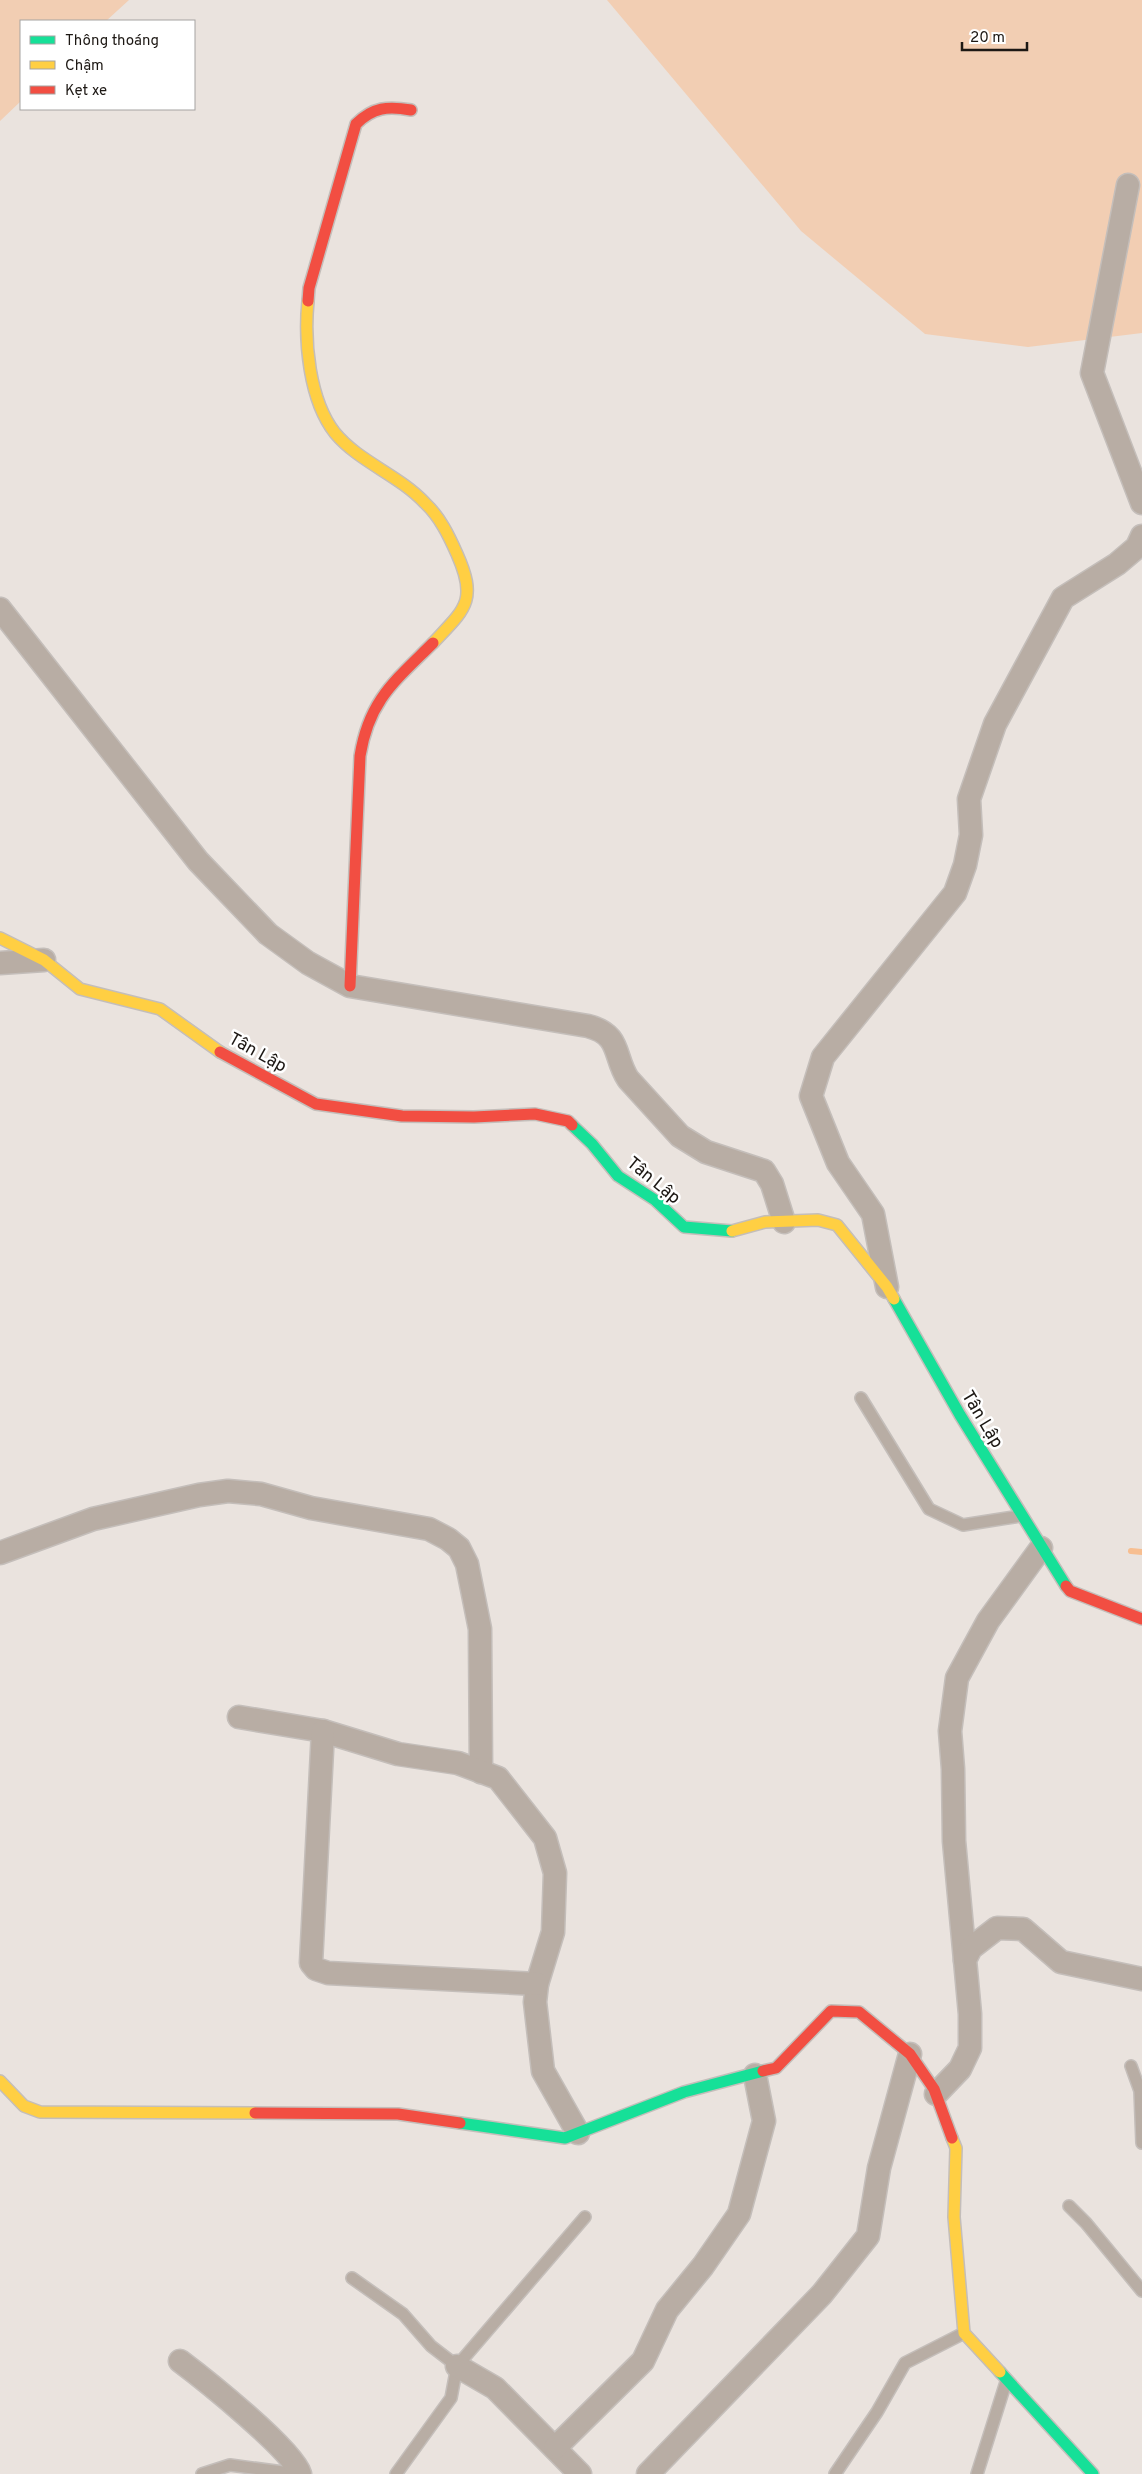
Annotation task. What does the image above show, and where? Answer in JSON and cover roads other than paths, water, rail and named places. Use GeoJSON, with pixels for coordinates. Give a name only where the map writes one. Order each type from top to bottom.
{"type":"FeatureCollection","features":[{"type":"Feature","properties":{"kind":"street"},"geometry":{"type":"LineString","coordinates":[[350,986],[360,756],[364,732],[373,710],[390,686],[462,612],[468,587],[466,575],[446,530],[425,502],[357,453],[336,433],[324,417],[316,397],[305,331],[306,310],[309,288],[356,124],[372,109],[383,106],[411,110]]}},
{"type":"Feature","properties":{"kind":"street"},"geometry":{"type":"LineString","coordinates":[[1128,185],[1092,373],[1142,503]]}},
{"type":"Feature","properties":{"kind":"street"},"geometry":{"type":"LineString","coordinates":[[887,1287],[873,1214],[838,1162],[811,1096],[823,1058],[955,893],[965,865],[971,835],[969,799],[995,724],[1063,598],[1117,564],[1137,547],[1142,536]]}},
{"type":"Feature","properties":{"kind":"street"},"geometry":{"type":"LineString","coordinates":[[0,609],[198,861],[233,900],[268,934],[308,963],[350,986],[588,1026],[605,1032],[616,1047],[623,1072],[628,1079],[680,1136],[706,1152],[764,1171],[772,1184],[784,1222]]}},
{"type":"Feature","properties":{"kind":"street","name":"Tân Lập"},"geometry":{"type":"LineString","coordinates":[[0,938],[44,960],[80,989],[160,1009],[218,1051],[316,1104],[402,1116],[474,1117],[535,1114],[568,1121],[592,1144],[618,1176],[655,1200],[684,1227],[726,1232],[765,1222],[818,1220],[837,1225],[887,1287],[1020,1516],[1070,1591],[1142,1619]]}},
{"type":"Feature","properties":{"kind":"street"},"geometry":{"type":"LineString","coordinates":[[0,963],[44,960]]}},
{"type":"Feature","properties":{"kind":"street"},"geometry":{"type":"LineString","coordinates":[[0,1553],[93,1519],[198,1495],[228,1491],[261,1494],[311,1508],[429,1529],[448,1539],[459,1548],[467,1564],[480,1629],[481,1772]]}},
{"type":"Feature","properties":{"kind":"street"},"geometry":{"type":"LineString","coordinates":[[936,2094],[960,2069],[970,2048],[970,2014],[954,1841],[953,1769],[950,1731],[956,1678],[988,1621],[1040,1548]]}},
{"type":"Feature","properties":{"kind":"street"},"geometry":{"type":"LineString","coordinates":[[239,1717],[323,1731],[398,1754],[458,1764],[498,1778],[545,1838],[555,1873],[553,1932],[537,1984],[535,2002],[543,2071],[578,2134]]}},
{"type":"Feature","properties":{"kind":"street"},"geometry":{"type":"LineString","coordinates":[[323,1731],[311,1963],[316,1969],[328,1973],[537,1984]]}},
{"type":"Feature","properties":{"kind":"street"},"geometry":{"type":"LineString","coordinates":[[965,1960],[971,1948],[997,1928],[1023,1929],[1062,1962],[1097,1971],[1142,1979]]}},
{"type":"Feature","properties":{"kind":"street"},"geometry":{"type":"LineString","coordinates":[[0,2081],[24,2106],[40,2112],[398,2114],[565,2138],[684,2092],[776,2068],[831,2011],[859,2012],[910,2054],[936,2094],[956,2148],[954,2217],[964,2333],[1006,2382],[1093,2474]]}},
{"type":"Feature","properties":{"kind":"street"},"geometry":{"type":"LineString","coordinates":[[648,2474],[822,2294],[868,2236],[879,2168],[910,2054]]}},
{"type":"Feature","properties":{"kind":"street"},"geometry":{"type":"LineString","coordinates":[[554,2448],[642,2361],[667,2310],[703,2266],[739,2214],[764,2121],[755,2075]]}},
{"type":"Feature","properties":{"kind":"street"},"geometry":{"type":"LineString","coordinates":[[180,2361],[232,2402],[291,2460],[299,2474]]}},
{"type":"Feature","properties":{"kind":"street"},"geometry":{"type":"LineString","coordinates":[[457,2366],[495,2388],[580,2474]]}},
{"type":"Feature","properties":{"kind":"lane"},"geometry":{"type":"LineString","coordinates":[[860,1398],[929,1509],[963,1525],[1020,1516]]}},
{"type":"Feature","properties":{"kind":"lane"},"geometry":{"type":"LineString","coordinates":[[1131,2066],[1140,2090],[1142,2143]]}},
{"type":"Feature","properties":{"kind":"lane"},"geometry":{"type":"LineString","coordinates":[[1068,2206],[1086,2223],[1142,2291]]}},
{"type":"Feature","properties":{"kind":"lane"},"geometry":{"type":"LineString","coordinates":[[396,2474],[451,2398],[457,2366],[585,2217]]}},
{"type":"Feature","properties":{"kind":"lane"},"geometry":{"type":"LineString","coordinates":[[352,2278],[403,2314],[432,2346],[457,2366]]}},
{"type":"Feature","properties":{"kind":"lane"},"geometry":{"type":"LineString","coordinates":[[835,2474],[877,2412],[905,2363],[964,2333]]}},
{"type":"Feature","properties":{"kind":"lane"},"geometry":{"type":"LineString","coordinates":[[977,2474],[1006,2382]]}},
{"type":"Feature","properties":{"kind":"lane"},"geometry":{"type":"LineString","coordinates":[[202,2474],[230,2465],[299,2474]]}},
{"type":"Feature","properties":{"kind":"waterway"},"geometry":{"type":"LineString","coordinates":[[1131,1551],[1142,1552]]}}]}
